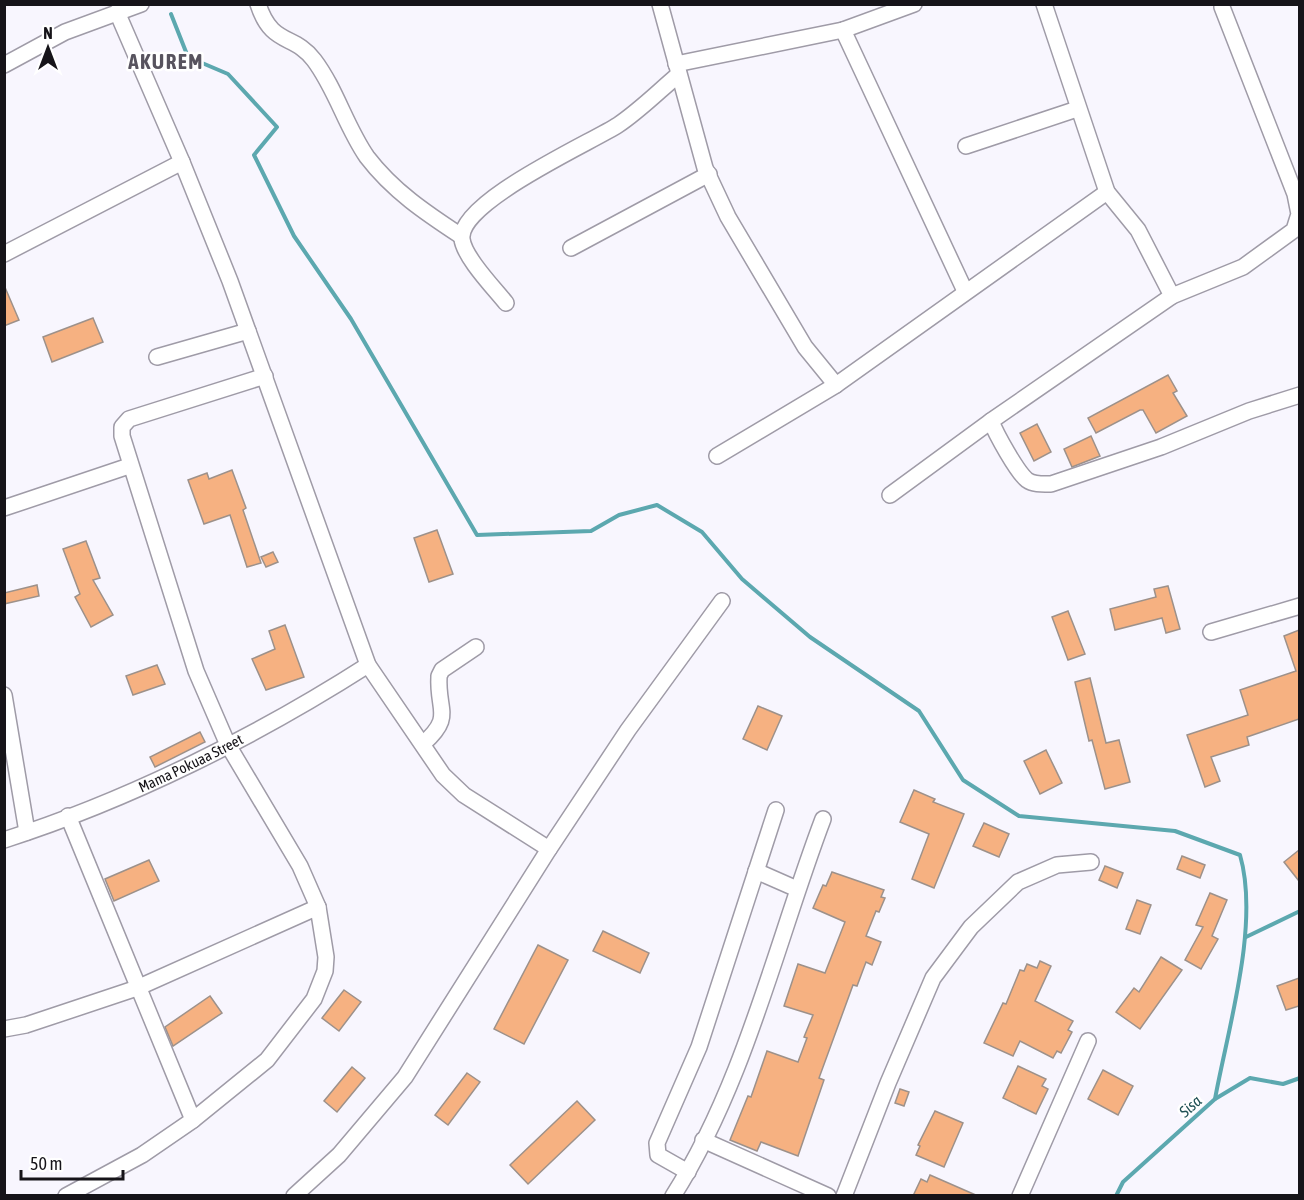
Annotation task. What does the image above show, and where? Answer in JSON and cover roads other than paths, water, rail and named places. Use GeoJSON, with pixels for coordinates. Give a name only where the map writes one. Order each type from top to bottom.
{"type":"FeatureCollection","features":[{"type":"Feature","properties":{"kind":"street"},"geometry":{"type":"LineString","coordinates":[[4,65],[65,32],[141,4]]}},
{"type":"Feature","properties":{"kind":"street"},"geometry":{"type":"LineString","coordinates":[[258,4],[262,19],[274,34],[313,58],[367,156],[399,192],[462,236]]}},
{"type":"Feature","properties":{"kind":"street"},"geometry":{"type":"LineString","coordinates":[[660,4],[708,174],[728,217],[805,347],[836,385]]}},
{"type":"Feature","properties":{"kind":"street"},"geometry":{"type":"LineString","coordinates":[[506,303],[465,249],[462,236],[468,219],[521,177],[620,124],[677,69],[843,30],[914,4]]}},
{"type":"Feature","properties":{"kind":"street"},"geometry":{"type":"LineString","coordinates":[[1044,4],[1077,109],[1107,192],[1138,230],[1172,296]]}},
{"type":"Feature","properties":{"kind":"street"},"geometry":{"type":"LineString","coordinates":[[890,495],[1172,296],[1243,267],[1294,230],[1299,214],[1295,194],[1222,7]]}},
{"type":"Feature","properties":{"kind":"street"},"geometry":{"type":"LineString","coordinates":[[117,12],[182,162],[248,331],[368,665],[443,775],[464,795],[549,849]]}},
{"type":"Feature","properties":{"kind":"street"},"geometry":{"type":"LineString","coordinates":[[843,30],[965,291]]}},
{"type":"Feature","properties":{"kind":"street"},"geometry":{"type":"LineString","coordinates":[[966,146],[1077,109]]}},
{"type":"Feature","properties":{"kind":"street"},"geometry":{"type":"LineString","coordinates":[[4,254],[182,162]]}},
{"type":"Feature","properties":{"kind":"street"},"geometry":{"type":"LineString","coordinates":[[571,248],[708,174]]}},
{"type":"Feature","properties":{"kind":"street"},"geometry":{"type":"LineString","coordinates":[[717,456],[836,385],[1107,192]]}},
{"type":"Feature","properties":{"kind":"street"},"geometry":{"type":"LineString","coordinates":[[158,357],[248,331]]}},
{"type":"Feature","properties":{"kind":"street"},"geometry":{"type":"LineString","coordinates":[[66,1196],[142,1155],[193,1120],[267,1060],[314,999],[322,984],[326,957],[318,908],[300,866],[228,745],[196,671],[129,466],[122,436],[122,427],[129,419],[265,376]]}},
{"type":"Feature","properties":{"kind":"street"},"geometry":{"type":"LineString","coordinates":[[992,421],[997,435],[1027,480],[1037,484],[1051,484],[1161,447],[1249,411],[1299,395]]}},
{"type":"Feature","properties":{"kind":"street"},"geometry":{"type":"LineString","coordinates":[[4,508],[129,466]]}},
{"type":"Feature","properties":{"kind":"street"},"geometry":{"type":"LineString","coordinates":[[294,1196],[339,1155],[405,1077],[549,849],[628,730],[722,601]]}},
{"type":"Feature","properties":{"kind":"street"},"geometry":{"type":"LineString","coordinates":[[1211,632],[1299,606]]}},
{"type":"Feature","properties":{"kind":"street"},"geometry":{"type":"LineString","coordinates":[[423,744],[440,728],[442,721],[439,676],[442,670],[476,647]]}},
{"type":"Feature","properties":{"kind":"street","name":"Mama Pokuaa Street"},"geometry":{"type":"LineString","coordinates":[[4,840],[68,816],[228,745],[368,665]]}},
{"type":"Feature","properties":{"kind":"street"},"geometry":{"type":"LineString","coordinates":[[4,695],[27,832]]}},
{"type":"Feature","properties":{"kind":"street"},"geometry":{"type":"LineString","coordinates":[[688,1172],[658,1155],[657,1143],[699,1047],[776,810]]}},
{"type":"Feature","properties":{"kind":"street"},"geometry":{"type":"LineString","coordinates":[[68,816],[193,1120]]}},
{"type":"Feature","properties":{"kind":"street"},"geometry":{"type":"LineString","coordinates":[[673,1196],[688,1172],[736,1072],[797,889],[823,819]]}},
{"type":"Feature","properties":{"kind":"street"},"geometry":{"type":"LineString","coordinates":[[844,1196],[888,1083],[933,978],[971,927],[1018,882],[1057,865],[1091,862]]}},
{"type":"Feature","properties":{"kind":"street"},"geometry":{"type":"LineString","coordinates":[[756,871],[797,889]]}},
{"type":"Feature","properties":{"kind":"street"},"geometry":{"type":"LineString","coordinates":[[4,1029],[26,1025],[137,988],[318,908]]}},
{"type":"Feature","properties":{"kind":"street"},"geometry":{"type":"LineString","coordinates":[[1020,1196],[1088,1041]]}},
{"type":"Feature","properties":{"kind":"street"},"geometry":{"type":"LineString","coordinates":[[703,1140],[828,1196]]}},
{"type":"Feature","properties":{"kind":"waterway"},"geometry":{"type":"LineString","coordinates":[[171,14],[188,57],[228,74],[277,127],[254,155],[294,236],[351,319],[477,535],[591,531],[619,515],[657,505],[702,532],[742,579],[810,637],[919,711],[963,780],[1019,816],[1175,831],[1240,855],[1245,882],[1244,944],[1234,1009],[1215,1099]]}},
{"type":"Feature","properties":{"kind":"waterway"},"geometry":{"type":"LineString","coordinates":[[1246,937],[1300,911]]}},
{"type":"Feature","properties":{"kind":"waterway","name":"Sisa"},"geometry":{"type":"LineString","coordinates":[[1116,1196],[1123,1182],[1215,1099],[1250,1078],[1283,1084],[1300,1078]]}},
{"type":"Feature","properties":{"kind":"district","name":"AKUREM"},"geometry":{"type":"Point","coordinates":[166,62]}}]}
